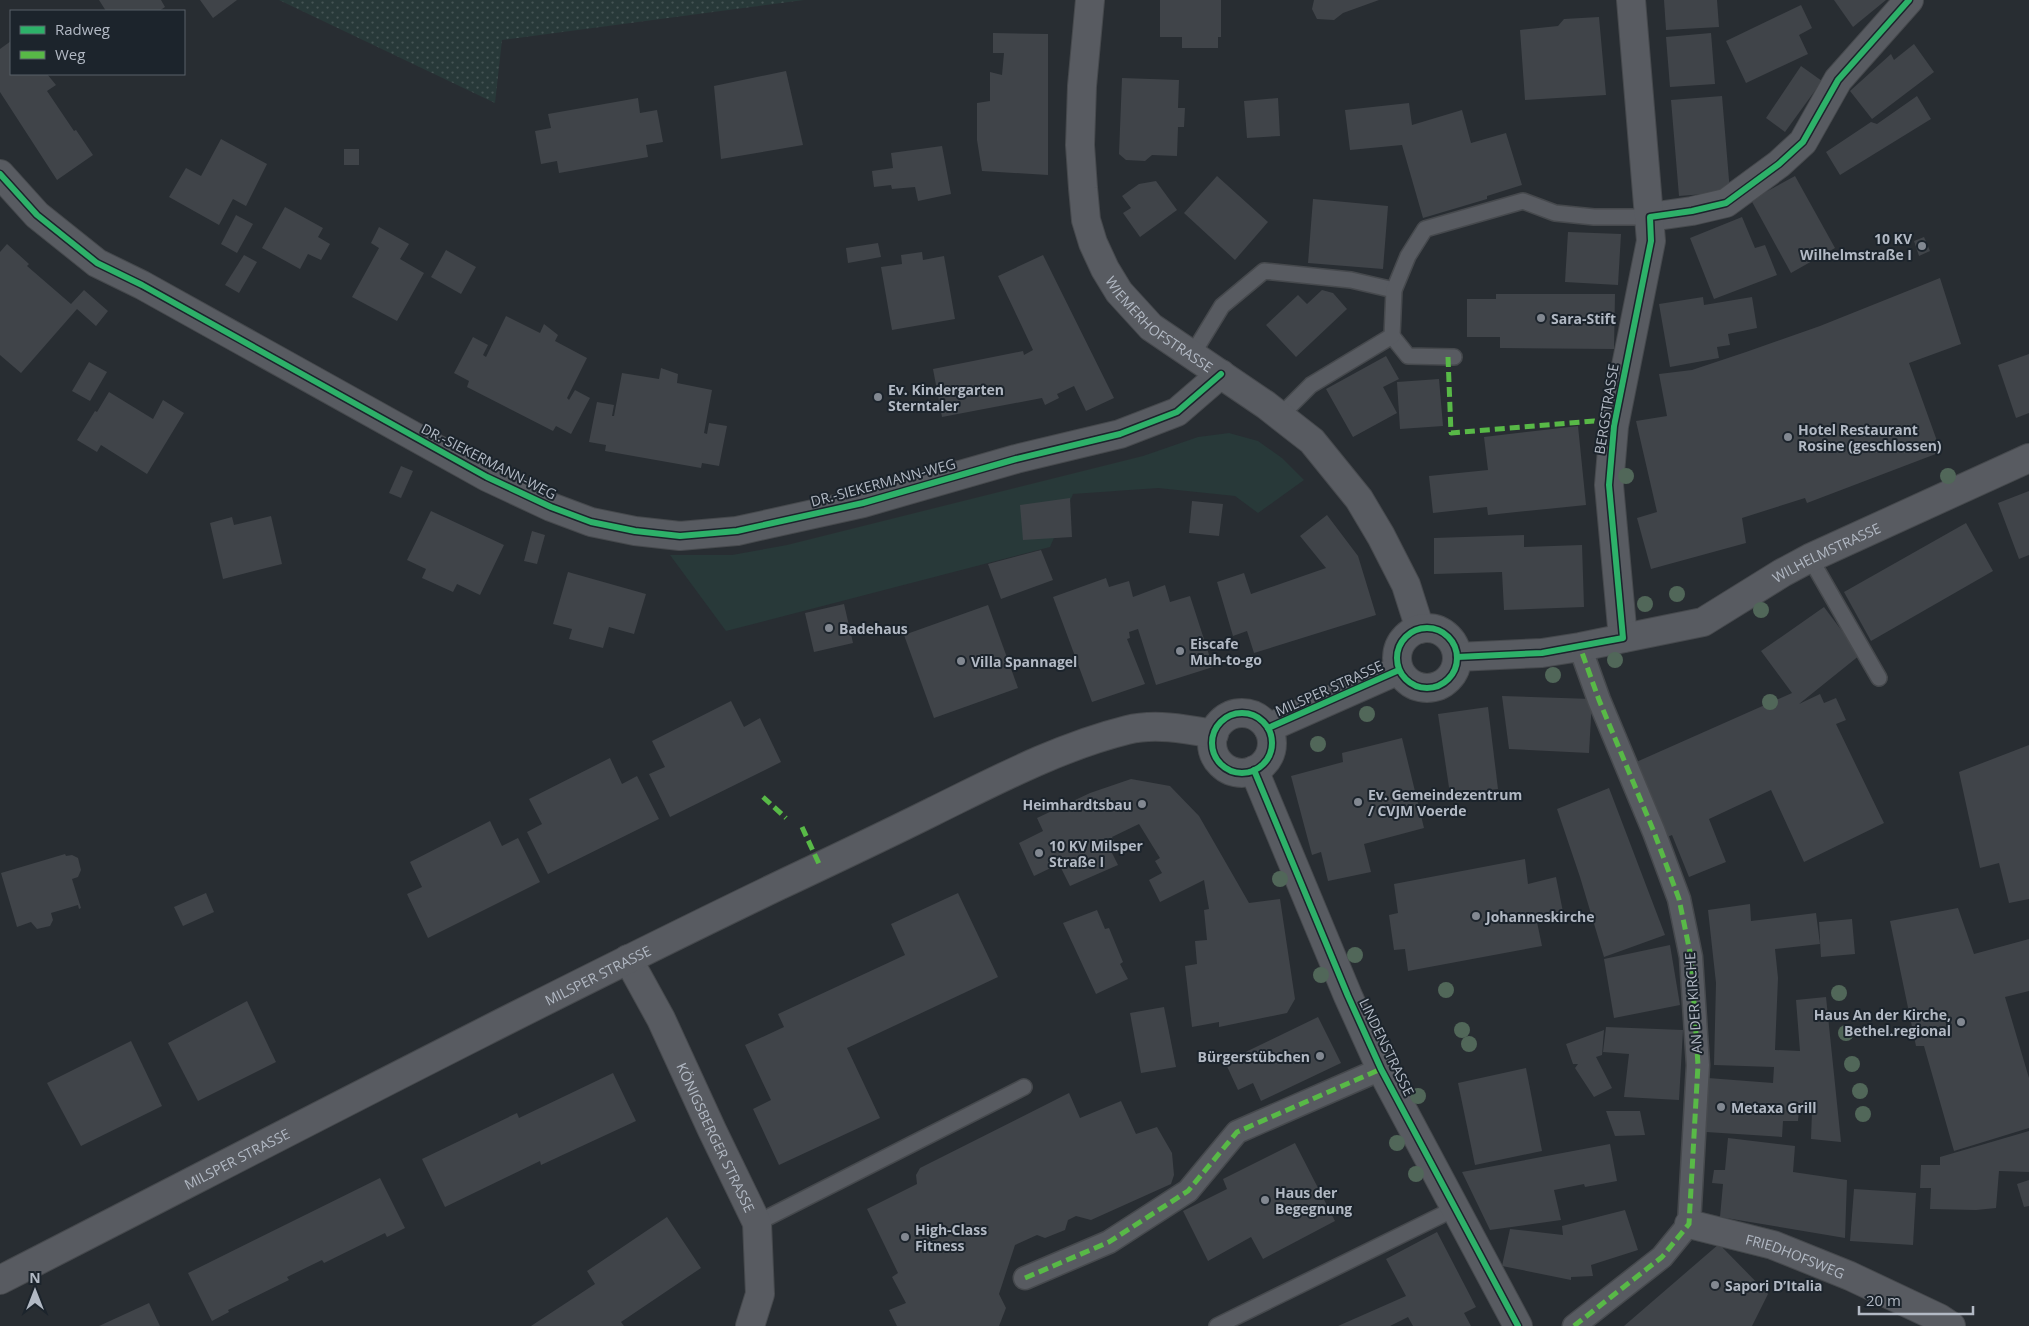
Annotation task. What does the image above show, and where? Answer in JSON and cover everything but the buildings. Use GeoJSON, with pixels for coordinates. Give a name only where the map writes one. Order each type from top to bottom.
{"type":"FeatureCollection","features":[{"type":"Feature","properties":{"kind":"street","name":"WIEMERHOFSTRASSE"},"geometry":{"type":"LineString","coordinates":[[1090,0],[1082,86],[1080,145],[1086,220],[1093,243],[1105,269],[1119,292],[1151,327],[1221,374],[1312,441],[1359,499],[1406,585],[1420,629]]}},
{"type":"Feature","properties":{"kind":"street","name":"BERGSTRASSE"},"geometry":{"type":"LineString","coordinates":[[1623,638],[1609,485],[1614,426],[1652,241],[1631,0]]}},
{"type":"Feature","properties":{"kind":"street"},"geometry":{"type":"LineString","coordinates":[[1650,216],[1692,212],[1726,203],[1779,164],[1803,142],[1838,80],[1909,0]]}},
{"type":"Feature","properties":{"kind":"street","name":"DR.-SIEKERMANN-WEG"},"geometry":{"type":"LineString","coordinates":[[0,174],[37,215],[97,263],[213,324],[487,477],[559,510],[591,522],[635,531],[680,536],[737,531],[863,503],[1016,459],[1120,434],[1177,412],[1221,374]]}},
{"type":"Feature","properties":{"kind":"street","name":"WILHELMSTRASSE"},"geometry":{"type":"LineString","coordinates":[[1623,638],[1703,622],[1810,558],[2029,458]]}},
{"type":"Feature","properties":{"kind":"street"},"geometry":{"type":"LineString","coordinates":[[1420,629],[1438,630],[1445,634],[1451,641],[1457,657],[1450,677],[1445,682],[1432,687],[1415,685],[1406,680],[1399,670],[1397,657],[1400,644],[1408,634],[1420,629]]}},
{"type":"Feature","properties":{"kind":"street"},"geometry":{"type":"LineString","coordinates":[[1457,657],[1542,653],[1623,638]]}},
{"type":"Feature","properties":{"kind":"street","name":"AN DER KIRCHE"},"geometry":{"type":"LineString","coordinates":[[1580,647],[1599,700],[1648,815],[1679,899],[1691,957],[1698,1065],[1689,1224]]}},
{"type":"Feature","properties":{"kind":"street","name":"MILSPER STRASSE"},"geometry":{"type":"LineString","coordinates":[[1268,728],[1399,670]]}},
{"type":"Feature","properties":{"kind":"street"},"geometry":{"type":"LineString","coordinates":[[1239,713],[1256,716],[1268,728],[1272,743],[1271,751],[1262,765],[1254,770],[1235,772],[1226,768],[1214,753],[1214,734],[1224,720],[1239,713]]}},
{"type":"Feature","properties":{"kind":"street","name":"MILSPER STRASSE"},"geometry":{"type":"LineString","coordinates":[[0,1280],[628,959],[933,812],[1002,776],[1093,740],[1131,729],[1155,727],[1214,734]]}},
{"type":"Feature","properties":{"kind":"street","name":"LINDENSTRASSE"},"geometry":{"type":"LineString","coordinates":[[1254,770],[1348,996],[1381,1069],[1518,1326]]}},
{"type":"Feature","properties":{"kind":"street","name":"KÖNIGSBERGER STRASSE"},"geometry":{"type":"LineString","coordinates":[[628,959],[662,1019],[712,1130],[757,1222],[760,1294],[750,1326]]}},
{"type":"Feature","properties":{"kind":"street"},"geometry":{"type":"LineString","coordinates":[[1025,1278],[1109,1242],[1188,1191],[1237,1132],[1381,1069]]}},
{"type":"Feature","properties":{"kind":"street"},"geometry":{"type":"LineString","coordinates":[[1574,1326],[1662,1257],[1689,1224]]}},
{"type":"Feature","properties":{"kind":"street","name":"FRIEDHOFSWEG"},"geometry":{"type":"LineString","coordinates":[[1689,1224],[1773,1245],[1822,1264],[1939,1318],[1951,1326]]}},
{"type":"Feature","properties":{"kind":"lane"},"geometry":{"type":"LineString","coordinates":[[1454,357],[1408,356],[1392,336],[1394,290],[1408,256],[1425,229],[1523,201],[1555,213],[1594,217],[1650,216]]}},
{"type":"Feature","properties":{"kind":"lane"},"geometry":{"type":"LineString","coordinates":[[1192,354],[1222,306],[1264,271],[1351,280],[1394,290]]}},
{"type":"Feature","properties":{"kind":"lane"},"geometry":{"type":"LineString","coordinates":[[1280,416],[1311,385],[1392,336]]}},
{"type":"Feature","properties":{"kind":"lane"},"geometry":{"type":"LineString","coordinates":[[1810,558],[1879,678]]}},
{"type":"Feature","properties":{"kind":"lane"},"geometry":{"type":"LineString","coordinates":[[757,1222],[1024,1087]]}},
{"type":"Feature","properties":{"kind":"lane"},"geometry":{"type":"LineString","coordinates":[[1217,1326],[1456,1208]]}},
{"type":"Feature","properties":{"kind":"shaded area"},"geometry":{"type":"Polygon","coordinates":[[[279,0],[804,0],[502,40],[495,103],[279,0]]]}},
{"type":"Feature","properties":{"kind":"shaded area"},"geometry":{"type":"Polygon","coordinates":[[[1229,433],[1258,441],[1282,458],[1304,480],[1258,513],[1235,496],[1158,488],[1073,494],[1050,547],[726,631],[670,555],[732,555],[787,545],[1143,456],[1198,437],[1229,433]]]}},
{"type":"Feature","properties":{"kind":"marked path"},"geometry":{"type":"LineString","coordinates":[[1448,357],[1451,433],[1594,421],[1614,426]]}},
{"type":"Feature","properties":{"kind":"marked path"},"geometry":{"type":"LineString","coordinates":[[1574,1326],[1662,1257],[1689,1224],[1698,1065],[1691,957],[1679,899],[1654,832],[1599,700],[1580,647]]}},
{"type":"Feature","properties":{"kind":"marked path"},"geometry":{"type":"LineString","coordinates":[[763,797],[786,818]]}},
{"type":"Feature","properties":{"kind":"marked path"},"geometry":{"type":"LineString","coordinates":[[802,827],[820,866]]}},
{"type":"Feature","properties":{"kind":"marked path"},"geometry":{"type":"LineString","coordinates":[[1025,1278],[1109,1242],[1188,1191],[1237,1132],[1381,1069]]}},
{"type":"Feature","properties":{"kind":"cycle path"},"geometry":{"type":"LineString","coordinates":[[1457,657],[1542,653],[1623,638],[1609,485],[1614,426],[1651,241],[1650,217],[1692,211],[1726,203],[1779,164],[1803,142],[1838,80],[1909,0]]}},
{"type":"Feature","properties":{"kind":"cycle path"},"geometry":{"type":"LineString","coordinates":[[0,174],[37,215],[97,263],[142,285],[487,477],[551,507],[591,522],[635,531],[680,536],[737,531],[863,503],[1016,459],[1120,434],[1177,412],[1221,374]]}},
{"type":"Feature","properties":{"kind":"cycle path"},"geometry":{"type":"LineString","coordinates":[[1427,628],[1444,633],[1452,641],[1457,658],[1452,675],[1444,683],[1427,688],[1410,683],[1402,675],[1397,658],[1402,641],[1410,633],[1427,628]]}},
{"type":"Feature","properties":{"kind":"cycle path"},"geometry":{"type":"LineString","coordinates":[[1268,728],[1399,670]]}},
{"type":"Feature","properties":{"kind":"cycle path"},"geometry":{"type":"LineString","coordinates":[[1242,713],[1258,718],[1263,722],[1267,727],[1272,743],[1267,759],[1263,764],[1258,768],[1242,773],[1226,768],[1221,764],[1217,759],[1212,743],[1217,727],[1221,722],[1226,718],[1242,713]]}},
{"type":"Feature","properties":{"kind":"cycle path"},"geometry":{"type":"LineString","coordinates":[[1254,770],[1348,996],[1381,1069],[1518,1326]]}},
{"type":"Feature","properties":{"kind":"place","name":"10 KV Wilhelmstraße I"},"geometry":{"type":"Point","coordinates":[1922,246]}},
{"type":"Feature","properties":{"kind":"place","name":"Sara-Stift"},"geometry":{"type":"Point","coordinates":[1541,318]}},
{"type":"Feature","properties":{"kind":"place","name":"Ev. Kindergarten Sterntaler"},"geometry":{"type":"Point","coordinates":[878,397]}},
{"type":"Feature","properties":{"kind":"place","name":"Hotel Restaurant Rosine (geschlossen)"},"geometry":{"type":"Point","coordinates":[1788,437]}},
{"type":"Feature","properties":{"kind":"place","name":"Badehaus"},"geometry":{"type":"Point","coordinates":[829,628]}},
{"type":"Feature","properties":{"kind":"place","name":"Eiscafe Muh-to-go"},"geometry":{"type":"Point","coordinates":[1180,651]}},
{"type":"Feature","properties":{"kind":"place","name":"Villa Spannagel"},"geometry":{"type":"Point","coordinates":[961,661]}},
{"type":"Feature","properties":{"kind":"place","name":"Ev. Gemeindezentrum / CVJM Voerde"},"geometry":{"type":"Point","coordinates":[1358,802]}},
{"type":"Feature","properties":{"kind":"place","name":"Heimhardtsbau"},"geometry":{"type":"Point","coordinates":[1142,804]}},
{"type":"Feature","properties":{"kind":"place","name":"10 KV Milsper Straße I"},"geometry":{"type":"Point","coordinates":[1039,853]}},
{"type":"Feature","properties":{"kind":"place","name":"Johanneskirche"},"geometry":{"type":"Point","coordinates":[1476,916]}},
{"type":"Feature","properties":{"kind":"place","name":"Haus An der Kirche, Bethel.regional"},"geometry":{"type":"Point","coordinates":[1961,1022]}},
{"type":"Feature","properties":{"kind":"place","name":"Bürgerstübchen"},"geometry":{"type":"Point","coordinates":[1320,1056]}},
{"type":"Feature","properties":{"kind":"place","name":"Metaxa Grill"},"geometry":{"type":"Point","coordinates":[1721,1107]}},
{"type":"Feature","properties":{"kind":"place","name":"Haus der Begegnung"},"geometry":{"type":"Point","coordinates":[1265,1200]}},
{"type":"Feature","properties":{"kind":"place","name":"High-Class Fitness"},"geometry":{"type":"Point","coordinates":[905,1237]}},
{"type":"Feature","properties":{"kind":"place","name":"Sapori D’Italia"},"geometry":{"type":"Point","coordinates":[1715,1285]}}]}
